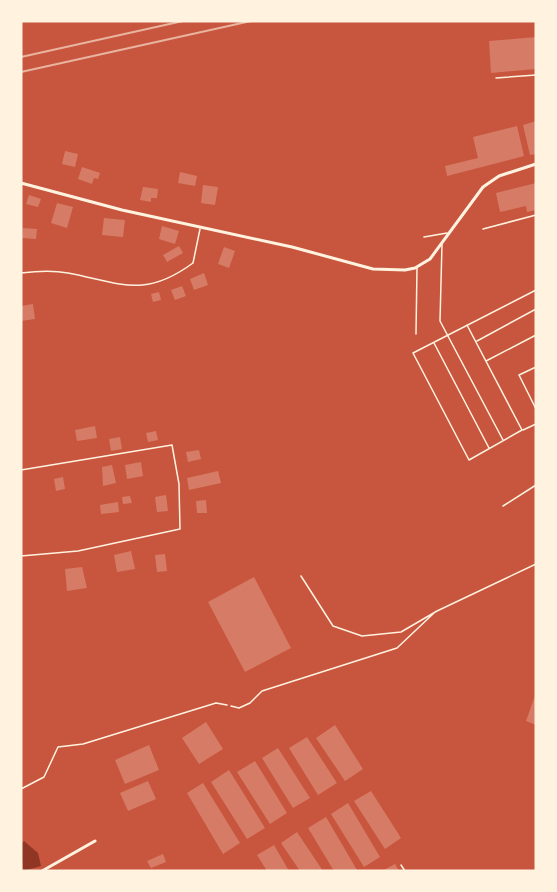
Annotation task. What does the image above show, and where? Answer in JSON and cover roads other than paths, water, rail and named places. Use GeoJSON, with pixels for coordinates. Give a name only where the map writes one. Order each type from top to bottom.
{"type":"FeatureCollection","features":[{"type":"Feature","properties":{"kind":"street"},"geometry":{"type":"LineString","coordinates":[[21,183],[200,228],[388,270],[417,267],[430,259],[483,187],[499,176],[536,164]]}},
{"type":"Feature","properties":{"kind":"street"},"geometry":{"type":"LineString","coordinates":[[42,871],[94,841]]}},
{"type":"Feature","properties":{"kind":"lane"},"geometry":{"type":"LineString","coordinates":[[496,78],[536,75]]}},
{"type":"Feature","properties":{"kind":"lane"},"geometry":{"type":"LineString","coordinates":[[483,229],[536,215]]}},
{"type":"Feature","properties":{"kind":"lane"},"geometry":{"type":"LineString","coordinates":[[21,273],[66,272],[124,287],[153,283],[177,275],[193,262],[200,228]]}},
{"type":"Feature","properties":{"kind":"lane"},"geometry":{"type":"LineString","coordinates":[[424,237],[442,235],[450,231]]}},
{"type":"Feature","properties":{"kind":"lane"},"geometry":{"type":"LineString","coordinates":[[442,243],[440,321],[503,441]]}},
{"type":"Feature","properties":{"kind":"lane"},"geometry":{"type":"LineString","coordinates":[[416,334],[417,267]]}},
{"type":"Feature","properties":{"kind":"lane"},"geometry":{"type":"LineString","coordinates":[[536,290],[413,353],[469,460],[536,424]]}},
{"type":"Feature","properties":{"kind":"lane"},"geometry":{"type":"LineString","coordinates":[[476,341],[536,309]]}},
{"type":"Feature","properties":{"kind":"lane"},"geometry":{"type":"LineString","coordinates":[[467,325],[522,430]]}},
{"type":"Feature","properties":{"kind":"lane"},"geometry":{"type":"LineString","coordinates":[[486,361],[536,335]]}},
{"type":"Feature","properties":{"kind":"lane"},"geometry":{"type":"LineString","coordinates":[[434,342],[489,449]]}},
{"type":"Feature","properties":{"kind":"lane"},"geometry":{"type":"LineString","coordinates":[[536,367],[519,375],[536,409]]}},
{"type":"Feature","properties":{"kind":"lane"},"geometry":{"type":"LineString","coordinates":[[530,397],[536,394]]}},
{"type":"Feature","properties":{"kind":"lane"},"geometry":{"type":"LineString","coordinates":[[21,470],[172,445],[179,484],[180,529],[78,551],[21,556]]}},
{"type":"Feature","properties":{"kind":"lane"},"geometry":{"type":"LineString","coordinates":[[503,507],[536,485]]}},
{"type":"Feature","properties":{"kind":"lane"},"geometry":{"type":"LineString","coordinates":[[301,576],[333,626],[362,636],[401,632],[437,611],[536,564]]}},
{"type":"Feature","properties":{"kind":"lane"},"geometry":{"type":"LineString","coordinates":[[231,706],[239,708],[250,703],[262,691],[397,648],[437,611]]}},
{"type":"Feature","properties":{"kind":"lane"},"geometry":{"type":"LineString","coordinates":[[401,865],[405,871]]}},
{"type":"Feature","properties":{"kind":"railway"},"geometry":{"type":"LineString","coordinates":[[21,57],[183,21]]}},
{"type":"Feature","properties":{"kind":"railway"},"geometry":{"type":"LineString","coordinates":[[21,72],[251,21]]}}]}
